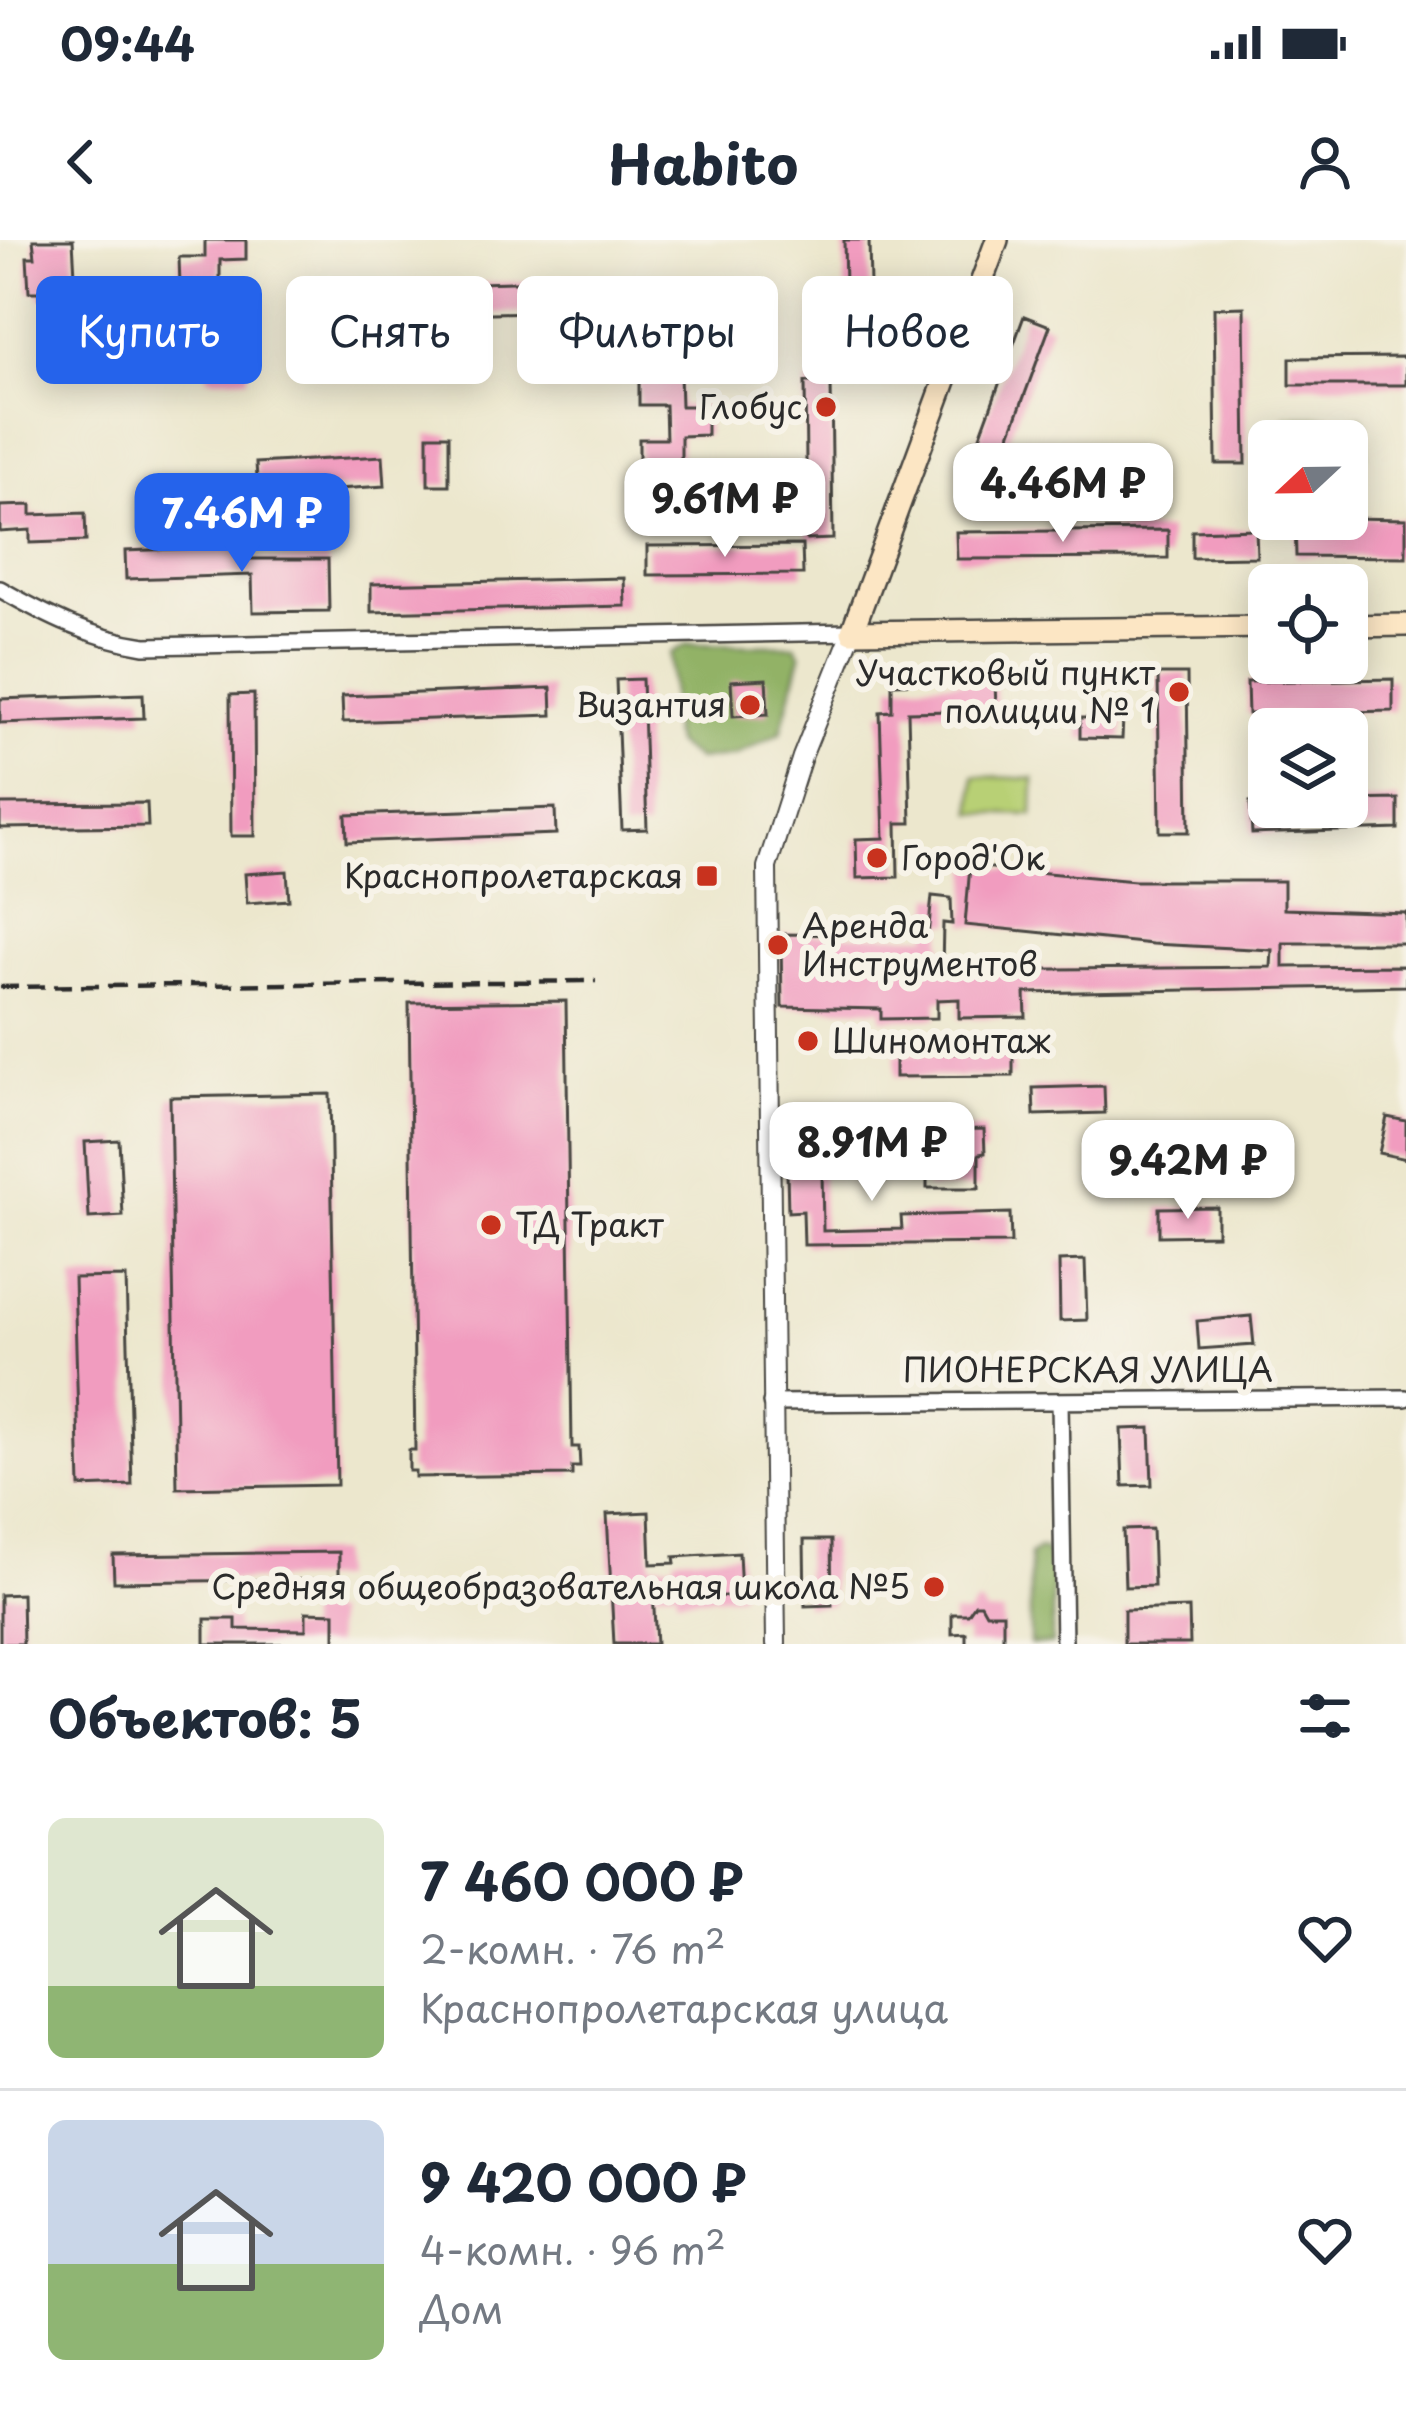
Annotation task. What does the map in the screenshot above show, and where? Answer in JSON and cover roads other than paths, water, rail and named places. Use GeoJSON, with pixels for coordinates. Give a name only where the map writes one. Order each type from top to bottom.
{"type":"FeatureCollection","features":[{"type":"Feature","properties":{"kind":"main road"},"geometry":{"type":"LineString","coordinates":[[997,240],[852,632],[1248,627]]}},
{"type":"Feature","properties":{"kind":"main road"},"geometry":{"type":"LineString","coordinates":[[1368,626],[1406,625]]}},
{"type":"Feature","properties":{"kind":"street"},"geometry":{"type":"LineString","coordinates":[[0,589],[75,628],[145,646],[852,632],[802,758],[767,867],[776,1644]]}},
{"type":"Feature","properties":{"kind":"street","name":"ПИОНЕРСКАЯ УЛИЦА"},"geometry":{"type":"LineString","coordinates":[[771,1403],[1406,1398]]}},
{"type":"Feature","properties":{"kind":"street"},"geometry":{"type":"LineString","coordinates":[[1060,1400],[1064,1644]]}},
{"type":"Feature","properties":{"kind":"railway"},"geometry":{"type":"LineString","coordinates":[[0,987],[596,981]]}},
{"type":"Feature","properties":{"kind":"place","name":"Глобус"},"geometry":{"type":"Point","coordinates":[826,407]}},
{"type":"Feature","properties":{"kind":"place","name":"Участковый пункт полиции № 1"},"geometry":{"type":"Point","coordinates":[1179,692]}},
{"type":"Feature","properties":{"kind":"place","name":"Византия"},"geometry":{"type":"Point","coordinates":[750,705]}},
{"type":"Feature","properties":{"kind":"place","name":"Город'Ок"},"geometry":{"type":"Point","coordinates":[877,858]}},
{"type":"Feature","properties":{"kind":"place","name":"Краснопролетарская"},"geometry":{"type":"Point","coordinates":[707,876]}},
{"type":"Feature","properties":{"kind":"place","name":"Аренда Инструментов"},"geometry":{"type":"Point","coordinates":[778,945]}},
{"type":"Feature","properties":{"kind":"place","name":"Шиномонтаж"},"geometry":{"type":"Point","coordinates":[808,1041]}},
{"type":"Feature","properties":{"kind":"place","name":"ТД Тракт"},"geometry":{"type":"Point","coordinates":[491,1225]}},
{"type":"Feature","properties":{"kind":"place","name":"Средняя общеобразовательная школа №5"},"geometry":{"type":"Point","coordinates":[934,1587]}}]}
